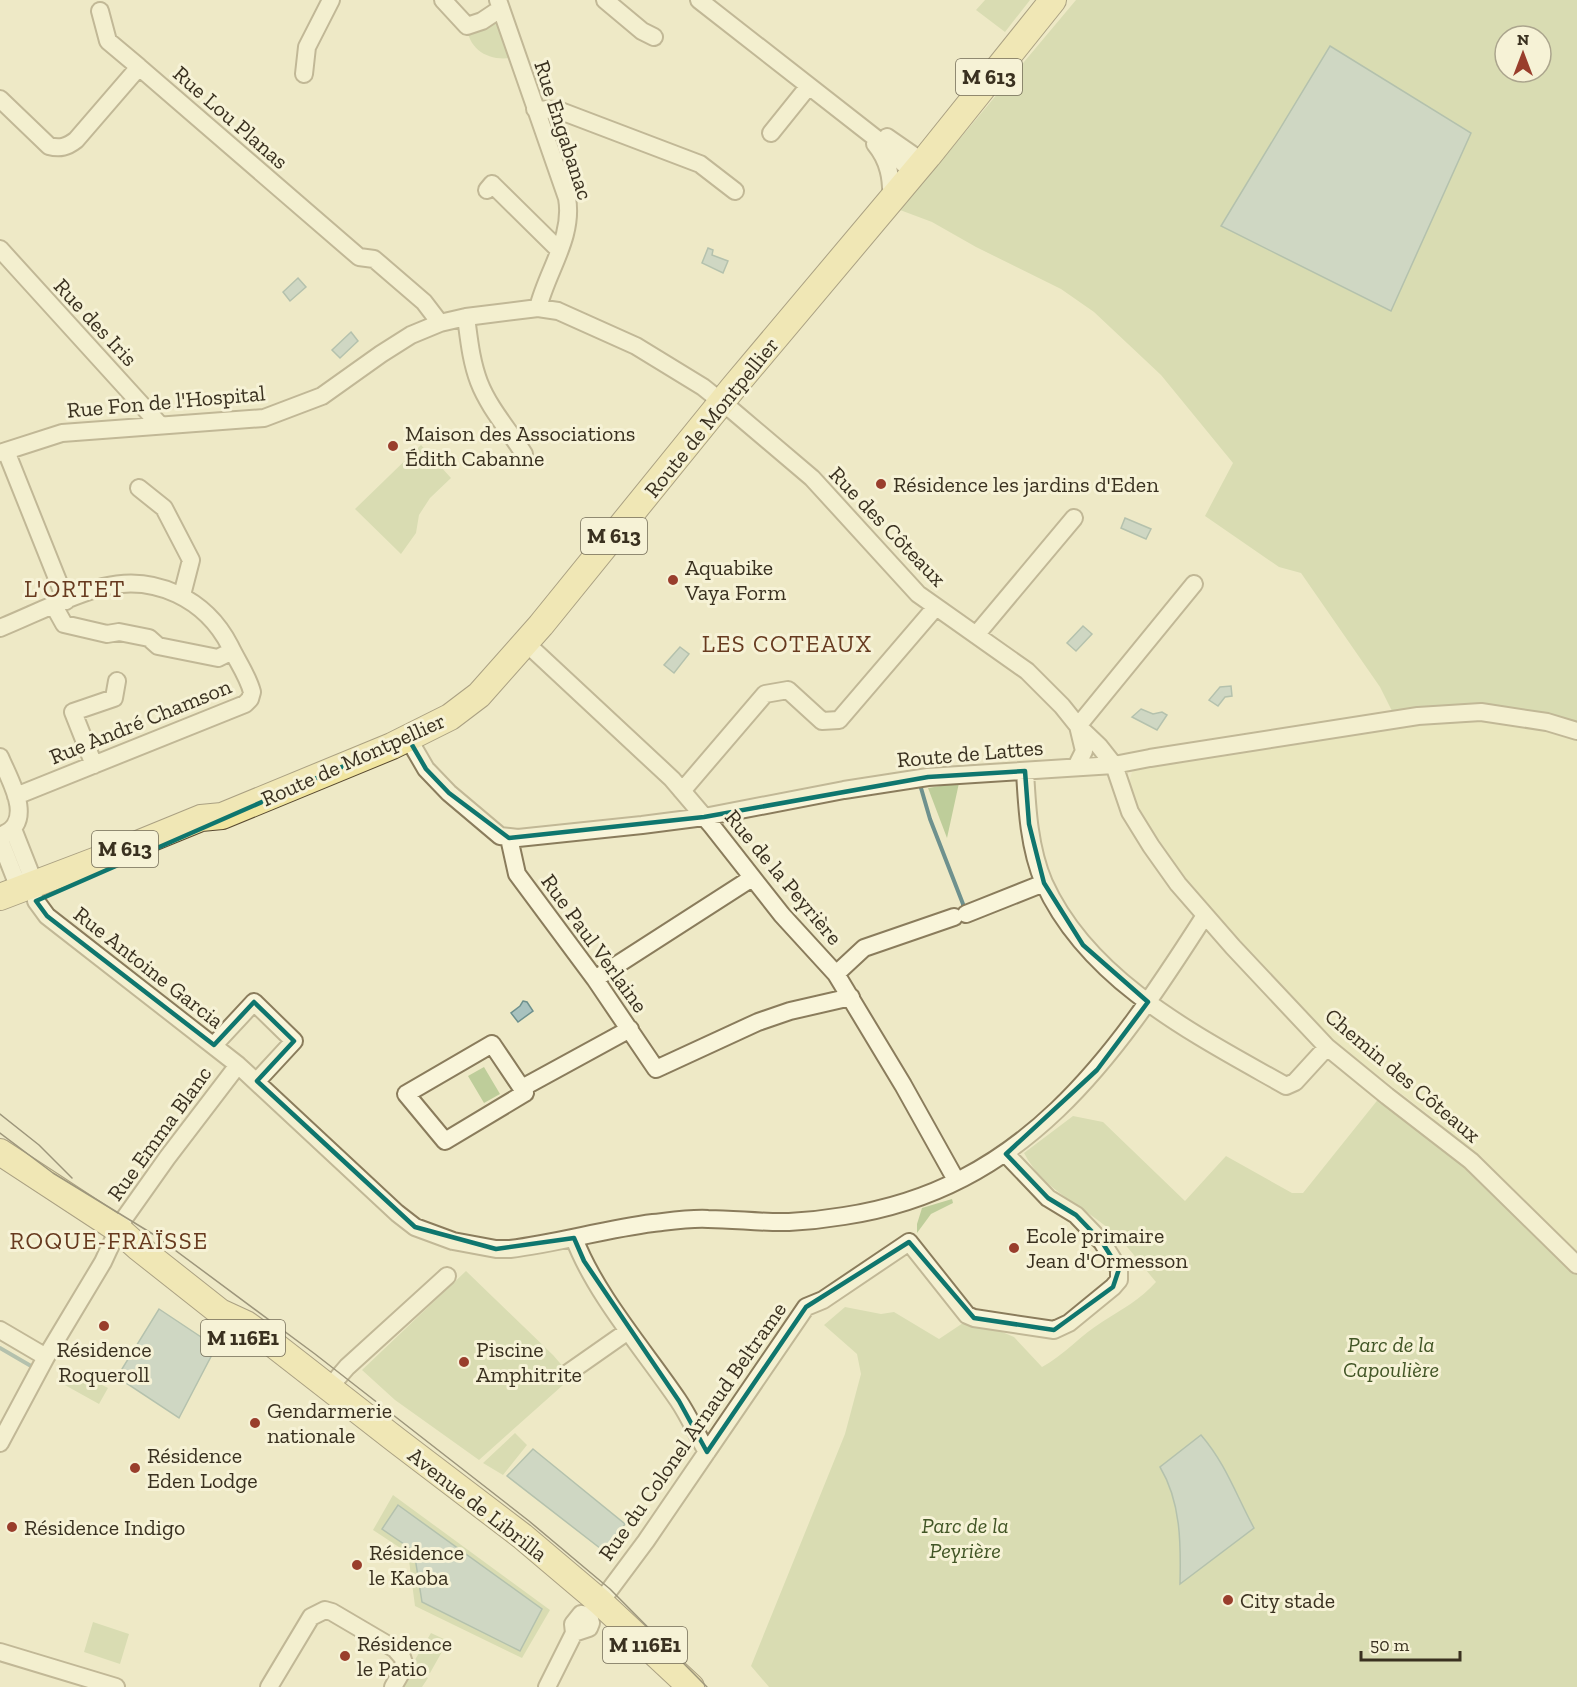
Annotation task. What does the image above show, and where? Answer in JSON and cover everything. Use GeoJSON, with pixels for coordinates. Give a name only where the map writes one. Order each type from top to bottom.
{"type":"FeatureCollection","features":[{"type":"Feature","properties":{"kind":"main road","name":"Route de Montpellier"},"geometry":{"type":"LineString","coordinates":[[0,914],[32,894],[201,818],[222,816],[408,738],[450,717],[479,695],[526,643],[1053,0]]}},
{"type":"Feature","properties":{"kind":"main road","name":"Route de Montpellier"},"geometry":{"type":"LineString","coordinates":[[0,897],[32,894]]}},
{"type":"Feature","properties":{"kind":"main road","name":"Avenue de Librilla"},"geometry":{"type":"LineString","coordinates":[[0,1152],[118,1232],[220,1312],[246,1324],[328,1389],[513,1528],[593,1611],[664,1662],[681,1684]]}},
{"type":"Feature","properties":{"kind":"main road","name":"Avenue de Librilla"},"geometry":{"type":"LineString","coordinates":[[0,1164],[33,1188],[96,1226],[118,1232],[148,1263],[328,1389],[480,1521],[681,1684]]}},
{"type":"Feature","properties":{"kind":"street"},"geometry":{"type":"LineString","coordinates":[[304,74],[307,47],[331,0]]}},
{"type":"Feature","properties":{"kind":"street"},"geometry":{"type":"LineString","coordinates":[[443,0],[467,26],[482,21],[499,5]]}},
{"type":"Feature","properties":{"kind":"street"},"geometry":{"type":"LineString","coordinates":[[604,0],[642,31],[654,37]]}},
{"type":"Feature","properties":{"kind":"street"},"geometry":{"type":"LineString","coordinates":[[699,0],[886,147],[924,160]]}},
{"type":"Feature","properties":{"kind":"street","name":"Rue Engabanac"},"geometry":{"type":"LineString","coordinates":[[499,5],[567,198],[569,212],[567,231],[538,308]]}},
{"type":"Feature","properties":{"kind":"street"},"geometry":{"type":"LineString","coordinates":[[100,11],[108,41],[139,67]]}},
{"type":"Feature","properties":{"kind":"street","name":"Rue Lou Planas"},"geometry":{"type":"LineString","coordinates":[[0,99],[49,146],[58,148],[68,146],[76,140],[139,67],[359,257],[374,260],[424,302],[440,323]]}},
{"type":"Feature","properties":{"kind":"street"},"geometry":{"type":"LineString","coordinates":[[771,133],[808,87]]}},
{"type":"Feature","properties":{"kind":"street"},"geometry":{"type":"LineString","coordinates":[[535,109],[558,110],[700,164],[735,191]]}},
{"type":"Feature","properties":{"kind":"street"},"geometry":{"type":"LineString","coordinates":[[0,123],[13,111]]}},
{"type":"Feature","properties":{"kind":"street"},"geometry":{"type":"LineString","coordinates":[[863,130],[888,137],[924,160]]}},
{"type":"Feature","properties":{"kind":"street"},"geometry":{"type":"LineString","coordinates":[[863,130],[880,151],[890,171],[891,200]]}},
{"type":"Feature","properties":{"kind":"street"},"geometry":{"type":"LineString","coordinates":[[487,190],[492,184],[559,250]]}},
{"type":"Feature","properties":{"kind":"street","name":"Rue des Iris"},"geometry":{"type":"LineString","coordinates":[[0,249],[160,425]]}},
{"type":"Feature","properties":{"kind":"street","name":"Rue Fon de l'Hospital"},"geometry":{"type":"LineString","coordinates":[[3,452],[62,433],[264,418],[322,396],[411,335],[440,323],[466,317],[538,308],[558,312],[636,346],[703,387],[722,402]]}},
{"type":"Feature","properties":{"kind":"street"},"geometry":{"type":"LineString","coordinates":[[466,317],[470,350],[480,384],[524,454]]}},
{"type":"Feature","properties":{"kind":"street","name":"Rue des Côteaux"},"geometry":{"type":"LineString","coordinates":[[722,402],[812,478],[918,594],[1027,671],[1099,746],[1114,765],[1130,812],[1178,884],[1204,917]]}},
{"type":"Feature","properties":{"kind":"street"},"geometry":{"type":"LineString","coordinates":[[3,452],[60,603],[64,624],[107,634],[119,632],[149,638],[158,646],[218,658],[232,651]]}},
{"type":"Feature","properties":{"kind":"street"},"geometry":{"type":"LineString","coordinates":[[139,488],[164,508],[191,560],[182,595]]}},
{"type":"Feature","properties":{"kind":"street"},"geometry":{"type":"LineString","coordinates":[[976,635],[1074,518]]}},
{"type":"Feature","properties":{"kind":"street","name":"Rue André Chamson"},"geometry":{"type":"LineString","coordinates":[[0,627],[102,587],[125,583],[164,588],[182,595],[209,615],[232,651],[252,692],[245,704],[16,796]]}},
{"type":"Feature","properties":{"kind":"street"},"geometry":{"type":"LineString","coordinates":[[1076,767],[1084,752],[1078,726],[1194,584]]}},
{"type":"Feature","properties":{"kind":"street"},"geometry":{"type":"LineString","coordinates":[[682,791],[765,694],[788,690],[822,721],[839,720],[935,608]]}},
{"type":"Feature","properties":{"kind":"street","name":"Rue de la Peyrière"},"geometry":{"type":"LineString","coordinates":[[526,643],[682,791],[752,878],[836,974],[927,1126],[956,1180]]}},
{"type":"Feature","properties":{"kind":"street"},"geometry":{"type":"LineString","coordinates":[[94,765],[73,712],[114,698],[117,681]]}},
{"type":"Feature","properties":{"kind":"street","name":"Route de Lattes"},"geometry":{"type":"LineString","coordinates":[[510,838],[704,817],[844,790],[928,777],[1114,765],[1418,716],[1481,712],[1547,722],[1577,731]]}},
{"type":"Feature","properties":{"kind":"street"},"geometry":{"type":"LineString","coordinates":[[408,738],[426,769],[449,793],[500,836],[510,838]]}},
{"type":"Feature","properties":{"kind":"street"},"geometry":{"type":"LineString","coordinates":[[0,757],[16,796],[20,814],[4,835]]}},
{"type":"Feature","properties":{"kind":"street"},"geometry":{"type":"LineString","coordinates":[[1025,771],[1029,824],[1044,883],[1066,922],[1083,945],[1102,964],[1148,1002],[1286,1086],[1295,1082],[1327,1047]]}},
{"type":"Feature","properties":{"kind":"street","name":"Rue Antoine Garcia"},"geometry":{"type":"LineString","coordinates":[[4,835],[15,878],[32,894],[47,916],[257,1081],[397,1213],[414,1227],[434,1235],[496,1249],[521,1248],[653,1223],[705,1218],[788,1222],[846,1216],[911,1199],[984,1167],[1054,1114],[1097,1070],[1148,1002],[1204,917]]}},
{"type":"Feature","properties":{"kind":"street","name":"Rue Paul Verlaine"},"geometry":{"type":"LineString","coordinates":[[510,838],[517,874],[595,979],[656,1069],[758,1022],[790,1011],[851,997]]}},
{"type":"Feature","properties":{"kind":"street"},"geometry":{"type":"LineString","coordinates":[[595,979],[752,878]]}},
{"type":"Feature","properties":{"kind":"street"},"geometry":{"type":"LineString","coordinates":[[836,974],[864,948],[1044,883]]}},
{"type":"Feature","properties":{"kind":"street","name":"Chemin des Côteaux"},"geometry":{"type":"LineString","coordinates":[[1204,917],[1327,1047],[1471,1161],[1577,1264]]}},
{"type":"Feature","properties":{"kind":"street"},"geometry":{"type":"LineString","coordinates":[[214,1046],[254,1002],[294,1041],[257,1081]]}},
{"type":"Feature","properties":{"kind":"street"},"geometry":{"type":"LineString","coordinates":[[522,1089],[630,1029]]}},
{"type":"Feature","properties":{"kind":"street"},"geometry":{"type":"LineString","coordinates":[[492,1044],[522,1089],[525,1093],[446,1141],[406,1094],[492,1044]]}},
{"type":"Feature","properties":{"kind":"street","name":"Rue Emma Blanc"},"geometry":{"type":"LineString","coordinates":[[0,1443],[46,1357],[118,1232],[167,1158],[238,1065]]}},
{"type":"Feature","properties":{"kind":"street","name":"Rue du Colonel Arnaud Beltrame"},"geometry":{"type":"LineString","coordinates":[[546,1687],[593,1611],[646,1541],[806,1306],[823,1300],[909,1242],[967,1315],[974,1318],[1054,1330],[1069,1323],[1113,1287],[1119,1280],[1119,1269],[1102,1242],[1076,1215],[1048,1198],[1005,1153]]}},
{"type":"Feature","properties":{"kind":"street"},"geometry":{"type":"LineString","coordinates":[[574,1238],[584,1261],[628,1331],[679,1401],[707,1452]]}},
{"type":"Feature","properties":{"kind":"street"},"geometry":{"type":"LineString","coordinates":[[328,1389],[347,1367],[447,1276]]}},
{"type":"Feature","properties":{"kind":"street"},"geometry":{"type":"LineString","coordinates":[[0,1330],[46,1357]]}},
{"type":"Feature","properties":{"kind":"street"},"geometry":{"type":"LineString","coordinates":[[568,1373],[628,1331]]}},
{"type":"Feature","properties":{"kind":"street"},"geometry":{"type":"LineString","coordinates":[[269,1687],[311,1617],[325,1610],[395,1649],[402,1657],[405,1666],[393,1687]]}},
{"type":"Feature","properties":{"kind":"street"},"geometry":{"type":"LineString","coordinates":[[0,1652],[116,1687]]}},
{"type":"Feature","properties":{"kind":"highlighted area"},"geometry":{"type":"Polygon","coordinates":[[[408,738],[426,769],[449,793],[509,838],[704,817],[928,777],[1025,771],[1029,824],[1044,883],[1083,945],[1148,1002],[1097,1070],[1006,1154],[1048,1198],[1076,1215],[1102,1242],[1119,1269],[1113,1287],[1054,1330],[974,1318],[909,1242],[806,1307],[707,1452],[679,1401],[584,1261],[574,1238],[496,1249],[415,1227],[257,1081],[294,1041],[254,1002],[214,1045],[47,916],[36,901],[408,738]]]}},
{"type":"Feature","properties":{"kind":"green space"},"geometry":{"type":"Polygon","coordinates":[[[985,0],[1030,0],[1005,32],[976,10],[985,0]]]}},
{"type":"Feature","properties":{"kind":"green space"},"geometry":{"type":"Polygon","coordinates":[[[1076,0],[1577,0],[1577,723],[1492,706],[1450,705],[1392,711],[1380,687],[1301,573],[1279,567],[1205,516],[1233,463],[1161,375],[1094,312],[1061,289],[976,247],[932,222],[900,210],[1076,0]]]}},
{"type":"Feature","properties":{"kind":"green space"},"geometry":{"type":"Polygon","coordinates":[[[496,12],[510,58],[494,58],[481,52],[475,47],[468,34],[467,26],[496,12]]]}},
{"type":"Feature","properties":{"kind":"green space"},"geometry":{"type":"Polygon","coordinates":[[[421,445],[451,478],[430,498],[419,515],[416,533],[401,554],[355,509],[421,445]]]}},
{"type":"Feature","properties":{"kind":"green space"},"geometry":{"type":"Polygon","coordinates":[[[1483,720],[1546,729],[1577,739],[1577,1255],[1429,1115],[1321,1031],[1182,876],[1151,833],[1131,792],[1129,782],[1132,772],[1142,766],[1419,721],[1483,720]]]}},
{"type":"Feature","properties":{"kind":"green space"},"geometry":{"type":"Polygon","coordinates":[[[959,783],[947,838],[928,788],[959,783]]]}},
{"type":"Feature","properties":{"kind":"green space"},"geometry":{"type":"Polygon","coordinates":[[[484,1067],[500,1094],[484,1103],[468,1076],[484,1067]]]}},
{"type":"Feature","properties":{"kind":"green space"},"geometry":{"type":"Polygon","coordinates":[[[1380,1097],[1450,1152],[1577,1273],[1577,1687],[769,1687],[751,1666],[845,1434],[861,1374],[857,1354],[824,1325],[845,1307],[881,1314],[894,1312],[939,1339],[966,1321],[988,1326],[1014,1337],[1042,1367],[1058,1357],[1094,1327],[1137,1299],[1156,1282],[1117,1236],[1054,1189],[1033,1167],[1024,1153],[1073,1116],[1103,1122],[1185,1201],[1226,1156],[1292,1193],[1303,1193],[1380,1097]]]}},
{"type":"Feature","properties":{"kind":"green space"},"geometry":{"type":"Polygon","coordinates":[[[952,1199],[953,1203],[931,1214],[917,1233],[922,1208],[952,1199]]]}},
{"type":"Feature","properties":{"kind":"green space","name":"Piscine Amphitrite"},"geometry":{"type":"Polygon","coordinates":[[[466,1271],[553,1355],[572,1377],[479,1460],[395,1400],[362,1370],[466,1271]]]}},
{"type":"Feature","properties":{"kind":"green space"},"geometry":{"type":"Polygon","coordinates":[[[70,1371],[77,1375],[79,1373],[108,1388],[99,1404],[63,1384],[70,1371]]]}},
{"type":"Feature","properties":{"kind":"green space"},"geometry":{"type":"Polygon","coordinates":[[[515,1433],[527,1445],[503,1475],[483,1463],[515,1433]]]}},
{"type":"Feature","properties":{"kind":"green space"},"geometry":{"type":"Polygon","coordinates":[[[393,1495],[550,1610],[522,1658],[415,1606],[408,1553],[373,1530],[393,1495]]]}},
{"type":"Feature","properties":{"kind":"green space"},"geometry":{"type":"Polygon","coordinates":[[[93,1622],[129,1634],[120,1664],[84,1652],[93,1622]]]}},
{"type":"Feature","properties":{"kind":"green space"},"geometry":{"type":"Polygon","coordinates":[[[431,1633],[448,1641],[430,1673],[413,1663],[431,1633]]]}},
{"type":"Feature","properties":{"kind":"green space"},"geometry":{"type":"Polygon","coordinates":[[[410,1667],[428,1678],[422,1687],[399,1687],[410,1667]]]}},
{"type":"Feature","properties":{"kind":"water"},"geometry":{"type":"Polygon","coordinates":[[[1330,46],[1471,133],[1391,311],[1221,226],[1330,46]]]}},
{"type":"Feature","properties":{"kind":"water"},"geometry":{"type":"Polygon","coordinates":[[[708,248],[713,250],[712,255],[728,261],[723,273],[702,263],[708,248]]]}},
{"type":"Feature","properties":{"kind":"water"},"geometry":{"type":"Polygon","coordinates":[[[298,278],[306,287],[290,301],[283,292],[298,278]]]}},
{"type":"Feature","properties":{"kind":"water"},"geometry":{"type":"Polygon","coordinates":[[[351,332],[358,341],[340,358],[332,350],[351,332]]]}},
{"type":"Feature","properties":{"kind":"water"},"geometry":{"type":"Polygon","coordinates":[[[1125,518],[1151,529],[1146,539],[1121,528],[1125,518]]]}},
{"type":"Feature","properties":{"kind":"water"},"geometry":{"type":"Polygon","coordinates":[[[1083,626],[1092,634],[1076,651],[1067,643],[1083,626]]]}},
{"type":"Feature","properties":{"kind":"water"},"geometry":{"type":"Polygon","coordinates":[[[680,647],[689,654],[674,673],[664,665],[680,647]]]}},
{"type":"Feature","properties":{"kind":"water"},"geometry":{"type":"Polygon","coordinates":[[[1231,686],[1232,696],[1225,697],[1218,706],[1209,700],[1220,687],[1231,686]]]}},
{"type":"Feature","properties":{"kind":"water"},"geometry":{"type":"Polygon","coordinates":[[[1141,709],[1153,714],[1162,712],[1167,715],[1157,730],[1132,717],[1141,709]]]}},
{"type":"Feature","properties":{"kind":"water"},"geometry":{"type":"Polygon","coordinates":[[[523,1001],[527,1002],[533,1011],[518,1022],[511,1013],[523,1001]]]}},
{"type":"Feature","properties":{"kind":"water"},"geometry":{"type":"Polygon","coordinates":[[[159,1309],[216,1347],[179,1418],[117,1377],[159,1309]]]}},
{"type":"Feature","properties":{"kind":"water"},"geometry":{"type":"Polygon","coordinates":[[[1201,1435],[1224,1468],[1254,1528],[1180,1584],[1180,1539],[1176,1509],[1167,1480],[1160,1467],[1201,1435]]]}},
{"type":"Feature","properties":{"kind":"water"},"geometry":{"type":"Polygon","coordinates":[[[533,1449],[625,1524],[605,1552],[507,1476],[533,1449]]]}},
{"type":"Feature","properties":{"kind":"water"},"geometry":{"type":"Polygon","coordinates":[[[398,1505],[542,1609],[520,1651],[422,1602],[414,1551],[382,1529],[398,1505]]]}},
{"type":"Feature","properties":{"kind":"waterway"},"geometry":{"type":"LineString","coordinates":[[921,788],[963,908]]}},
{"type":"Feature","properties":{"kind":"waterway"},"geometry":{"type":"LineString","coordinates":[[0,1348],[31,1366]]}},
{"type":"Feature","properties":{"kind":"tram line"},"geometry":{"type":"LineString","coordinates":[[0,1114],[39,1145],[72,1178]]}},
{"type":"Feature","properties":{"kind":"tram line"},"geometry":{"type":"LineString","coordinates":[[0,1133],[53,1173],[156,1236],[315,1354],[529,1521],[610,1589],[707,1687]]}},
{"type":"Feature","properties":{"kind":"place","name":"Maison des Associations Édith Cabanne"},"geometry":{"type":"Point","coordinates":[393,446]}},
{"type":"Feature","properties":{"kind":"place","name":"Résidence les jardins d'Eden"},"geometry":{"type":"Point","coordinates":[881,484]}},
{"type":"Feature","properties":{"kind":"place","name":"Aquabike Vaya Form"},"geometry":{"type":"Point","coordinates":[673,580]}},
{"type":"Feature","properties":{"kind":"place","name":"Ecole primaire Jean d'Ormesson"},"geometry":{"type":"Point","coordinates":[1014,1248]}},
{"type":"Feature","properties":{"kind":"place","name":"Résidence Roqueroll"},"geometry":{"type":"Point","coordinates":[104,1326]}},
{"type":"Feature","properties":{"kind":"place","name":"Piscine Amphitrite"},"geometry":{"type":"Point","coordinates":[464,1362]}},
{"type":"Feature","properties":{"kind":"place","name":"Gendarmerie nationale"},"geometry":{"type":"Point","coordinates":[255,1423]}},
{"type":"Feature","properties":{"kind":"place","name":"Résidence Eden Lodge"},"geometry":{"type":"Point","coordinates":[135,1468]}},
{"type":"Feature","properties":{"kind":"place","name":"Résidence Indigo"},"geometry":{"type":"Point","coordinates":[12,1527]}},
{"type":"Feature","properties":{"kind":"place","name":"Résidence le Kaoba"},"geometry":{"type":"Point","coordinates":[357,1565]}},
{"type":"Feature","properties":{"kind":"place","name":"City stade"},"geometry":{"type":"Point","coordinates":[1228,1600]}},
{"type":"Feature","properties":{"kind":"place","name":"Résidence le Patio"},"geometry":{"type":"Point","coordinates":[345,1656]}},
{"type":"Feature","properties":{"kind":"district","name":"L'ORTET"},"geometry":{"type":"Point","coordinates":[75,589]}},
{"type":"Feature","properties":{"kind":"district","name":"LES COTEAUX"},"geometry":{"type":"Point","coordinates":[787,644]}},
{"type":"Feature","properties":{"kind":"district","name":"ROQUE-FRAÏSSE"},"geometry":{"type":"Point","coordinates":[109,1241]}},
{"type":"Feature","properties":{"kind":"park label","name":"Parc de la Capoulière"},"geometry":{"type":"Point","coordinates":[1391,1356]}},
{"type":"Feature","properties":{"kind":"park label","name":"Parc de la Peyrière"},"geometry":{"type":"Point","coordinates":[965,1538]}}]}
